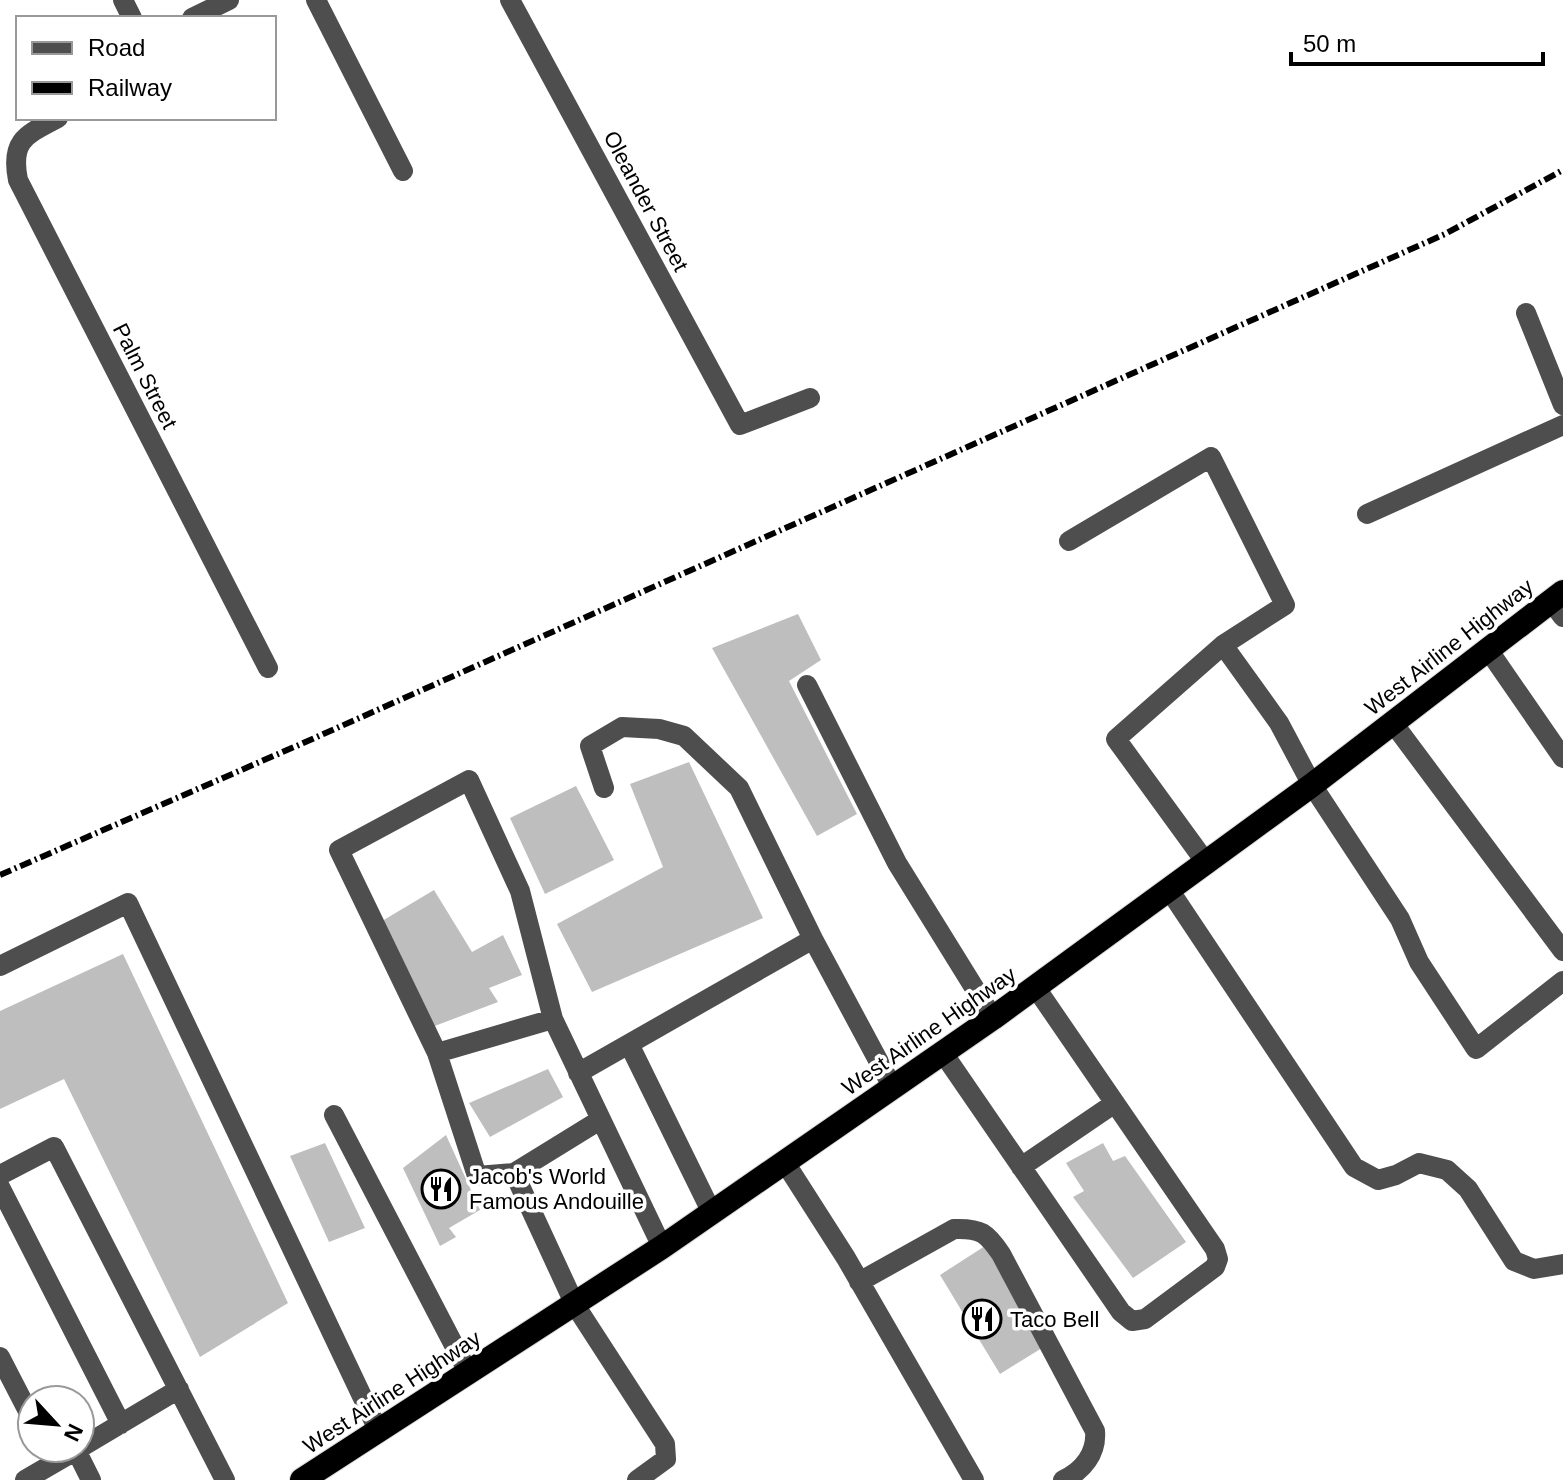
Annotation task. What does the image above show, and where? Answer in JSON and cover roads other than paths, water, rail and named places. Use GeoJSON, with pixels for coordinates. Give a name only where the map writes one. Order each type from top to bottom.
{"type":"FeatureCollection","features":[{"type":"Feature","properties":{"kind":"highway","name":"West Airline Highway"},"geometry":{"type":"LineString","coordinates":[[302,1480],[329,1473],[379,1432],[662,1247],[893,1088],[1170,891],[1489,651],[1559,604]]}},
{"type":"Feature","properties":{"kind":"street"},"geometry":{"type":"LineString","coordinates":[[196,16],[229,0]]}},
{"type":"Feature","properties":{"kind":"street"},"geometry":{"type":"LineString","coordinates":[[316,0],[403,171]]}},
{"type":"Feature","properties":{"kind":"street","name":"Oleander Street"},"geometry":{"type":"LineString","coordinates":[[510,0],[740,425],[810,398]]}},
{"type":"Feature","properties":{"kind":"street","name":"Palm Street"},"geometry":{"type":"LineString","coordinates":[[54,120],[25,135],[14,160],[18,180],[268,668]]}},
{"type":"Feature","properties":{"kind":"street"},"geometry":{"type":"LineString","coordinates":[[1526,313],[1563,405]]}},
{"type":"Feature","properties":{"kind":"street"},"geometry":{"type":"LineString","coordinates":[[1367,514],[1563,425]]}},
{"type":"Feature","properties":{"kind":"street"},"geometry":{"type":"LineString","coordinates":[[1069,541],[1211,457],[1285,605],[1223,645],[1116,739],[1207,864]]}},
{"type":"Feature","properties":{"kind":"street"},"geometry":{"type":"LineString","coordinates":[[1223,645],[1279,723],[1312,785],[1400,919],[1419,962],[1476,1049],[1563,981]]}},
{"type":"Feature","properties":{"kind":"street"},"geometry":{"type":"LineString","coordinates":[[1489,651],[1563,758]]}},
{"type":"Feature","properties":{"kind":"street"},"geometry":{"type":"LineString","coordinates":[[807,685],[897,863],[993,1018]]}},
{"type":"Feature","properties":{"kind":"street"},"geometry":{"type":"LineString","coordinates":[[1393,723],[1563,951]]}},
{"type":"Feature","properties":{"kind":"street"},"geometry":{"type":"LineString","coordinates":[[604,788],[590,746],[622,727],[659,729],[684,736],[739,788],[813,939],[893,1088]]}},
{"type":"Feature","properties":{"kind":"street"},"geometry":{"type":"LineString","coordinates":[[600,1120],[514,1173],[477,1176],[437,1053],[339,850],[469,780],[520,891],[553,1019],[662,1247]]}},
{"type":"Feature","properties":{"kind":"street"},"geometry":{"type":"LineString","coordinates":[[1170,891],[1354,1167],[1378,1180],[1419,1163],[1447,1170],[1468,1189],[1514,1261],[1534,1269],[1563,1264]]}},
{"type":"Feature","properties":{"kind":"street"},"geometry":{"type":"LineString","coordinates":[[0,966],[128,903],[379,1432]]}},
{"type":"Feature","properties":{"kind":"street"},"geometry":{"type":"LineString","coordinates":[[578,1073],[813,939]]}},
{"type":"Feature","properties":{"kind":"street"},"geometry":{"type":"LineString","coordinates":[[943,1053],[1121,1312],[1132,1321],[1145,1319],[1215,1267],[1218,1259],[1215,1249],[1036,988]]}},
{"type":"Feature","properties":{"kind":"street"},"geometry":{"type":"LineString","coordinates":[[437,1053],[553,1019]]}},
{"type":"Feature","properties":{"kind":"street"},"geometry":{"type":"LineString","coordinates":[[629,1044],[712,1213]]}},
{"type":"Feature","properties":{"kind":"street"},"geometry":{"type":"LineString","coordinates":[[1021,1167],[1115,1103]]}},
{"type":"Feature","properties":{"kind":"street"},"geometry":{"type":"LineString","coordinates":[[334,1115],[469,1374]]}},
{"type":"Feature","properties":{"kind":"street"},"geometry":{"type":"LineString","coordinates":[[0,1175],[54,1147],[225,1480]]}},
{"type":"Feature","properties":{"kind":"street"},"geometry":{"type":"LineString","coordinates":[[784,1161],[859,1282],[974,1480]]}},
{"type":"Feature","properties":{"kind":"street"},"geometry":{"type":"LineString","coordinates":[[514,1173],[575,1305],[665,1444],[666,1459],[637,1480]]}},
{"type":"Feature","properties":{"kind":"street"},"geometry":{"type":"LineString","coordinates":[[0,1187],[121,1424]]}},
{"type":"Feature","properties":{"kind":"street"},"geometry":{"type":"LineString","coordinates":[[859,1282],[954,1229],[971,1228],[988,1235],[1095,1431],[1096,1444],[1087,1462],[1074,1475],[1063,1480]]}},
{"type":"Feature","properties":{"kind":"street"},"geometry":{"type":"LineString","coordinates":[[0,1357],[16,1388]]}},
{"type":"Feature","properties":{"kind":"street"},"geometry":{"type":"LineString","coordinates":[[96,1439],[179,1389]]}},
{"type":"Feature","properties":{"kind":"street"},"geometry":{"type":"LineString","coordinates":[[25,1480],[42,1464]]}},
{"type":"Feature","properties":{"kind":"railway"},"geometry":{"type":"LineString","coordinates":[[0,875],[1445,234],[1563,170]]}},
{"type":"Feature","properties":{"kind":"place","name":"Jacob's World Famous Andouille"},"geometry":{"type":"Point","coordinates":[441,1189]}},
{"type":"Feature","properties":{"kind":"place","name":"Taco Bell"},"geometry":{"type":"Point","coordinates":[982,1319]}}]}
